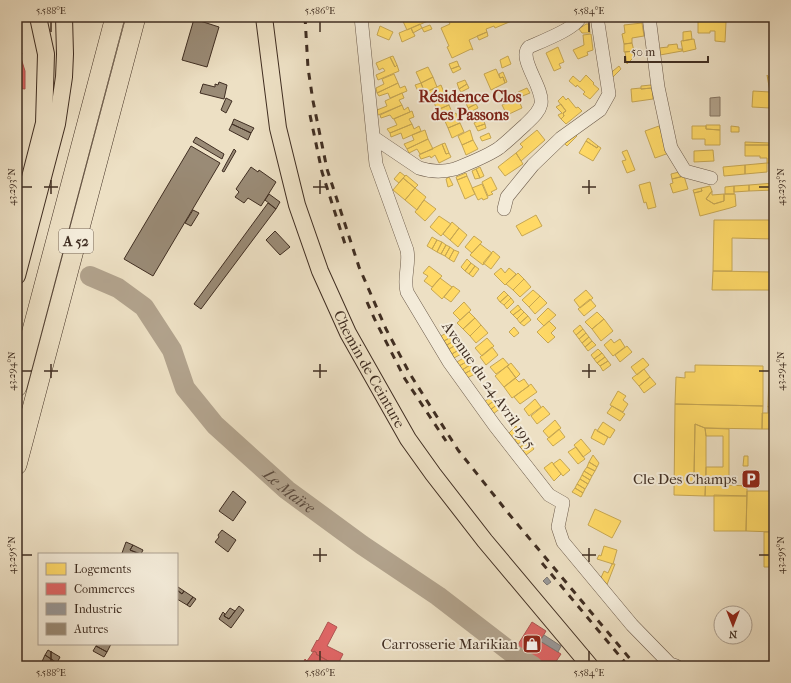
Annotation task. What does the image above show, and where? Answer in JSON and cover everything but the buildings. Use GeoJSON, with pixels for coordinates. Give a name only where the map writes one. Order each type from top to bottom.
{"type":"FeatureCollection","features":[{"type":"Feature","properties":{"kind":"highway","name":"A 52"},"geometry":{"type":"LineString","coordinates":[[17,387],[115,17]]}},
{"type":"Feature","properties":{"kind":"highway","name":"A 52"},"geometry":{"type":"LineString","coordinates":[[17,465],[136,17]]}},
{"type":"Feature","properties":{"kind":"highway"},"geometry":{"type":"LineString","coordinates":[[17,479],[35,398]]}},
{"type":"Feature","properties":{"kind":"main road"},"geometry":{"type":"LineString","coordinates":[[17,228],[44,123],[46,54],[38,17],[47,19],[64,17],[65,61],[57,124],[17,276]]}},
{"type":"Feature","properties":{"kind":"main road","name":"Chemin de Ceinture"},"geometry":{"type":"LineString","coordinates":[[264,17],[278,128],[297,205],[320,271],[348,334],[408,439],[433,474],[485,541],[590,666]]}},
{"type":"Feature","properties":{"kind":"street","name":"Avenue du 24 Avril 1915"},"geometry":{"type":"LineString","coordinates":[[362,17],[376,164],[407,250],[409,259],[405,285],[407,292],[449,362],[495,426],[549,496],[563,503],[558,528],[563,542],[632,625],[670,664],[676,666]]}},
{"type":"Feature","properties":{"kind":"street"},"geometry":{"type":"LineString","coordinates":[[373,138],[418,168],[426,170],[443,171],[455,169],[498,149],[534,116],[541,103],[541,95],[525,57],[526,49],[566,29],[580,20],[580,17]]}},
{"type":"Feature","properties":{"kind":"street"},"geometry":{"type":"LineString","coordinates":[[504,209],[507,197],[533,165],[560,138],[600,110],[609,94],[596,17]]}},
{"type":"Feature","properties":{"kind":"street"},"geometry":{"type":"LineString","coordinates":[[649,17],[658,87],[670,148],[685,171],[711,178]]}},
{"type":"Feature","properties":{"kind":"shaded area"},"geometry":{"type":"Polygon","coordinates":[[[720,97],[720,116],[710,116],[710,98],[720,97]]]}},
{"type":"Feature","properties":{"kind":"waterway","name":"Le Maïre"},"geometry":{"type":"LineString","coordinates":[[90,276],[118,288],[144,307],[172,350],[185,388],[215,425],[287,490],[362,545],[438,596],[516,656],[533,666]]}},
{"type":"Feature","properties":{"kind":"railway"},"geometry":{"type":"LineString","coordinates":[[305,17],[308,68],[327,169],[359,267],[386,329],[410,374],[458,450],[509,514],[636,666]]}},
{"type":"Feature","properties":{"kind":"railway"},"geometry":{"type":"LineString","coordinates":[[310,115],[322,172],[345,244]]}},
{"type":"Feature","properties":{"kind":"railway"},"geometry":{"type":"LineString","coordinates":[[367,302],[405,379],[446,441]]}},
{"type":"Feature","properties":{"kind":"railway"},"geometry":{"type":"LineString","coordinates":[[542,563],[628,666]]}},
{"type":"Feature","properties":{"kind":"place","name":"Cle Des Champs"},"geometry":{"type":"Point","coordinates":[751,479]}},
{"type":"Feature","properties":{"kind":"place","name":"Carrosserie Marikian"},"geometry":{"type":"Point","coordinates":[532,644]}},
{"type":"Feature","properties":{"kind":"district","name":"Résidence Clos des Passons"},"geometry":{"type":"Point","coordinates":[470,105]}}]}
